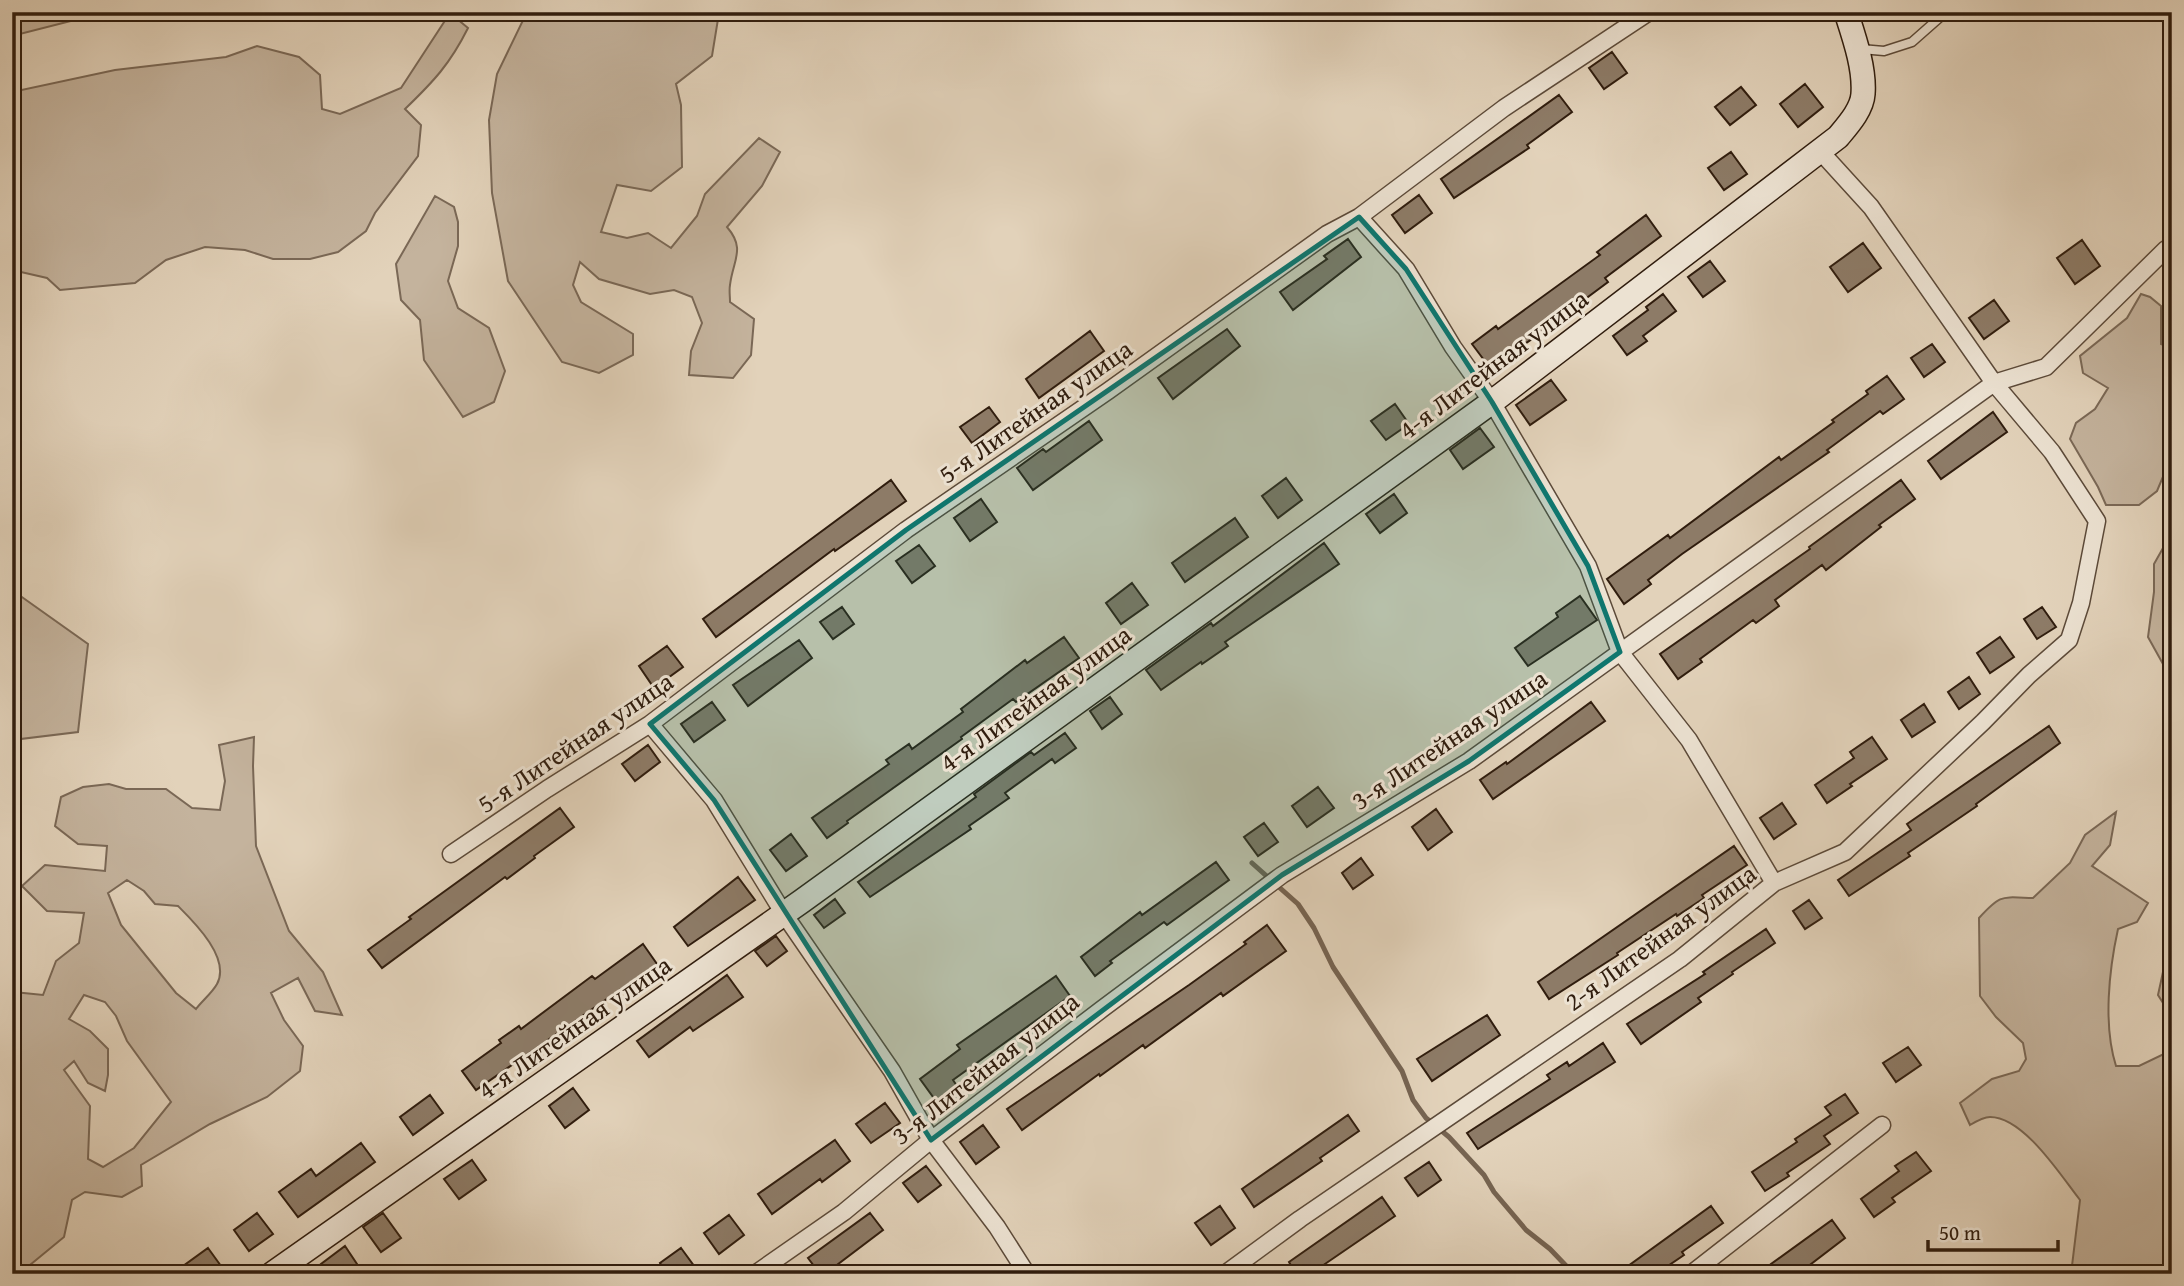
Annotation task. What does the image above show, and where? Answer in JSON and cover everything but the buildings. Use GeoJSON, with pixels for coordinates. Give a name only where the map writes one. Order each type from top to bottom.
{"type":"FeatureCollection","features":[{"type":"Feature","properties":{"kind":"street","name":"5-я Литейная улица"},"geometry":{"type":"LineString","coordinates":[[451,855],[547,789],[650,724],[906,530],[1108,391],[1327,234],[1359,217],[1504,108],[1649,12]]}},
{"type":"Feature","properties":{"kind":"street","name":"4-я Литейная улица"},"geometry":{"type":"LineString","coordinates":[[272,1274],[784,914],[1492,402],[1820,152],[1846,128],[1864,96],[1858,48],[1846,12]]}},
{"type":"Feature","properties":{"kind":"street","name":"2-я Литейная улица"},"geometry":{"type":"LineString","coordinates":[[1225,1274],[1300,1219],[1680,959],[1774,883],[1845,852],[2069,640],[2081,603],[2097,520],[2052,452],[1994,383],[1871,207],[1820,152]]}},
{"type":"Feature","properties":{"kind":"street"},"geometry":{"type":"LineString","coordinates":[[1359,217],[1406,269],[1452,347],[1492,402],[1588,566],[1620,652],[1689,740],[1774,883]]}},
{"type":"Feature","properties":{"kind":"street","name":"3-я Литейная улица"},"geometry":{"type":"LineString","coordinates":[[755,1274],[844,1212],[931,1140],[1282,875],[1469,761],[1994,383],[2046,367],[2166,249]]}},
{"type":"Feature","properties":{"kind":"street"},"geometry":{"type":"LineString","coordinates":[[650,724],[714,800],[784,914],[892,1072],[931,1140],[997,1227],[1027,1274]]}},
{"type":"Feature","properties":{"kind":"street"},"geometry":{"type":"LineString","coordinates":[[1691,1274],[1882,1125]]}},
{"type":"Feature","properties":{"kind":"lane"},"geometry":{"type":"LineString","coordinates":[[1858,48],[1884,51],[1912,42],[1947,12]]}},
{"type":"Feature","properties":{"kind":"highlighted area"},"geometry":{"type":"Polygon","coordinates":[[[1359,217],[1406,269],[1492,402],[1588,566],[1620,652],[1469,761],[1282,875],[931,1140],[714,800],[650,724],[906,530],[1359,217]]]}},
{"type":"Feature","properties":{"kind":"shaded area"},"geometry":{"type":"Polygon","coordinates":[[[12,12],[106,12],[12,36],[12,12]]]}},
{"type":"Feature","properties":{"kind":"shaded area"},"geometry":{"type":"Polygon","coordinates":[[[527,12],[726,12],[718,19],[712,56],[676,84],[681,105],[682,167],[651,191],[617,185],[601,232],[627,238],[648,233],[671,248],[697,216],[705,194],[759,138],[780,152],[762,186],[727,227],[737,248],[730,302],[754,319],[751,355],[733,378],[689,375],[691,351],[702,323],[692,297],[674,290],[650,294],[599,279],[580,262],[573,285],[581,302],[633,334],[633,355],[599,373],[562,362],[508,281],[492,193],[489,120],[497,74],[527,12]]]}},
{"type":"Feature","properties":{"kind":"shaded area"},"geometry":{"type":"Polygon","coordinates":[[[450,13],[468,28],[441,72],[405,109],[421,125],[418,156],[375,213],[366,231],[338,252],[310,259],[273,259],[245,250],[205,247],[166,260],[135,283],[60,290],[47,278],[12,270],[12,92],[115,70],[226,57],[257,46],[299,57],[320,75],[322,109],[340,114],[401,88],[450,13]]]}},
{"type":"Feature","properties":{"kind":"shaded area"},"geometry":{"type":"Polygon","coordinates":[[[435,196],[454,207],[458,222],[458,246],[448,281],[458,308],[489,328],[505,371],[494,402],[463,417],[424,360],[420,320],[401,300],[396,264],[435,196]]]}},
{"type":"Feature","properties":{"kind":"shaded area"},"geometry":{"type":"Polygon","coordinates":[[[2141,294],[2161,306],[2161,344],[2172,348],[2172,453],[2157,491],[2139,505],[2106,505],[2070,439],[2076,423],[2095,409],[2108,388],[2083,373],[2080,356],[2127,318],[2141,294]]]}},
{"type":"Feature","properties":{"kind":"shaded area"},"geometry":{"type":"Polygon","coordinates":[[[2172,532],[2172,694],[2168,673],[2148,637],[2154,592],[2154,564],[2172,532]]]}},
{"type":"Feature","properties":{"kind":"shaded area"},"geometry":{"type":"Polygon","coordinates":[[[12,590],[88,644],[78,732],[12,740],[12,590]]]}},
{"type":"Feature","properties":{"kind":"shaded area"},"geometry":{"type":"Polygon","coordinates":[[[254,737],[256,846],[289,931],[323,972],[342,1015],[315,1011],[298,978],[271,993],[284,1020],[303,1046],[300,1071],[267,1097],[210,1124],[141,1165],[142,1186],[122,1197],[85,1192],[72,1200],[64,1237],[19,1274],[12,1274],[12,988],[14,992],[43,995],[56,961],[79,943],[84,913],[47,911],[22,886],[45,865],[105,871],[107,846],[78,844],[55,826],[61,797],[83,787],[109,784],[126,789],[166,789],[192,808],[220,810],[225,781],[219,745],[254,737]],[[127,880],[108,893],[121,925],[176,993],[196,1009],[217,984],[220,974],[215,952],[201,931],[178,906],[155,904],[144,891],[127,880]],[[84,995],[69,1019],[90,1031],[108,1049],[105,1091],[88,1083],[74,1061],[64,1070],[90,1106],[88,1159],[103,1167],[134,1148],[171,1102],[127,1041],[116,1016],[105,1002],[84,995]]]}},
{"type":"Feature","properties":{"kind":"shaded area"},"geometry":{"type":"Polygon","coordinates":[[[2116,812],[2110,845],[2092,866],[2148,903],[2137,922],[2118,929],[2110,980],[2112,1050],[2116,1066],[2139,1066],[2164,1054],[2172,1038],[2172,1274],[2071,1274],[2080,1200],[2041,1150],[2016,1127],[1990,1117],[1970,1125],[1960,1103],[1992,1079],[2019,1071],[2026,1059],[2023,1043],[1996,1017],[1980,996],[1979,918],[2002,899],[2033,898],[2070,863],[2085,835],[2116,812]]]}},
{"type":"Feature","properties":{"kind":"shaded area"},"geometry":{"type":"Polygon","coordinates":[[[2172,913],[2172,1017],[2158,995],[2163,972],[2164,921],[2172,913]]]}},
{"type":"Feature","properties":{"kind":"waterway"},"geometry":{"type":"LineString","coordinates":[[1252,863],[1298,904],[1314,928],[1333,967],[1402,1071],[1413,1100],[1426,1118],[1449,1137],[1484,1175],[1494,1192],[1526,1230],[1550,1249],[1574,1274]]}}]}
